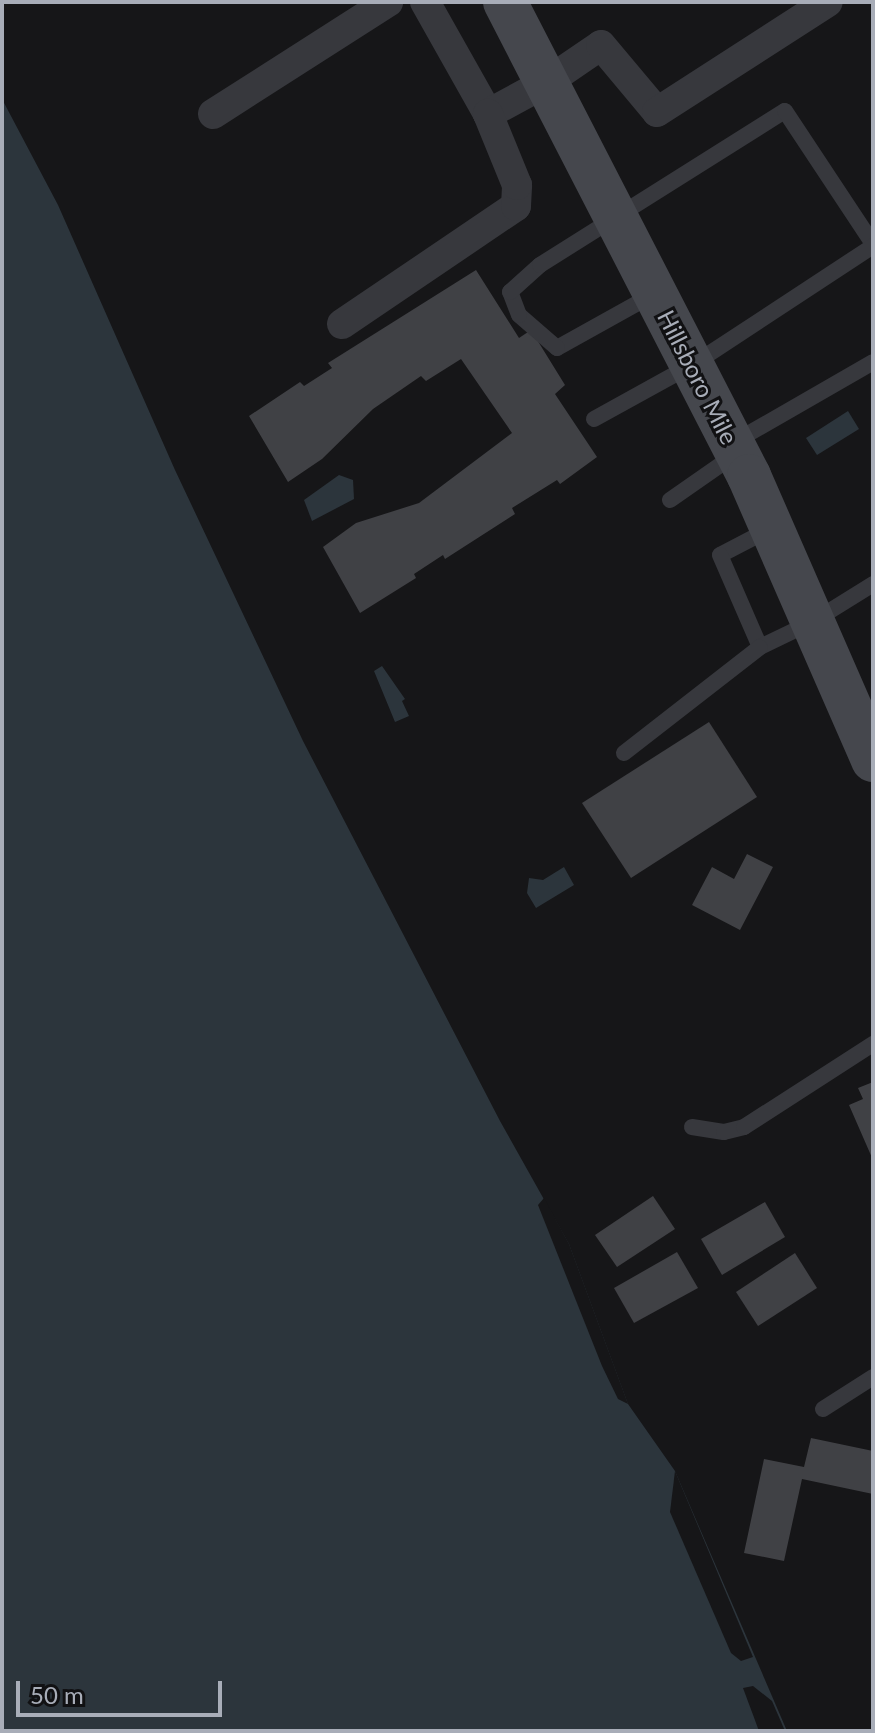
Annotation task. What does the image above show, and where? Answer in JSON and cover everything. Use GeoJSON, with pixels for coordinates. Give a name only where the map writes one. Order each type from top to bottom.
{"type":"FeatureCollection","features":[{"type":"Feature","properties":{"kind":"main road","name":"Hillsboro Mile"},"geometry":{"type":"LineString","coordinates":[[505,2],[735,448],[873,760]]}},
{"type":"Feature","properties":{"kind":"street"},"geometry":{"type":"LineString","coordinates":[[213,114],[388,2]]}},
{"type":"Feature","properties":{"kind":"street"},"geometry":{"type":"LineString","coordinates":[[342,324],[516,206],[517,185],[488,114],[425,2]]}},
{"type":"Feature","properties":{"kind":"street"},"geometry":{"type":"LineString","coordinates":[[488,114],[547,82],[601,45],[657,112],[828,2]]}},
{"type":"Feature","properties":{"kind":"lane"},"geometry":{"type":"LineString","coordinates":[[594,419],[692,365],[873,245],[785,111],[618,219],[540,265],[510,292],[519,315],[557,348],[655,293]]}},
{"type":"Feature","properties":{"kind":"lane"},"geometry":{"type":"LineString","coordinates":[[670,500],[735,448],[873,362]]}},
{"type":"Feature","properties":{"kind":"lane"},"geometry":{"type":"LineString","coordinates":[[760,647],[720,555],[772,528]]}},
{"type":"Feature","properties":{"kind":"lane"},"geometry":{"type":"LineString","coordinates":[[624,753],[760,647],[812,622],[873,584]]}},
{"type":"Feature","properties":{"kind":"lane"},"geometry":{"type":"LineString","coordinates":[[692,1127],[724,1132],[744,1127],[873,1044]]}},
{"type":"Feature","properties":{"kind":"lane"},"geometry":{"type":"LineString","coordinates":[[823,1409],[873,1377]]}},
{"type":"Feature","properties":{"kind":"shaded area"},"geometry":{"type":"Polygon","coordinates":[[[2,99],[58,205],[175,470],[303,741],[500,1121],[569,1244],[628,1404],[675,1471],[787,1731],[2,1731],[2,99]]]}},
{"type":"Feature","properties":{"kind":"shaded area"},"geometry":{"type":"Polygon","coordinates":[[[848,411],[859,429],[817,455],[806,438],[848,411]]]}},
{"type":"Feature","properties":{"kind":"shaded area"},"geometry":{"type":"Polygon","coordinates":[[[339,475],[353,480],[354,499],[312,521],[304,500],[339,475]]]}},
{"type":"Feature","properties":{"kind":"shaded area"},"geometry":{"type":"Polygon","coordinates":[[[382,666],[405,699],[402,701],[409,716],[395,722],[374,671],[382,666]]]}},
{"type":"Feature","properties":{"kind":"shaded area"},"geometry":{"type":"Polygon","coordinates":[[[564,867],[574,885],[536,908],[527,893],[529,878],[543,880],[564,867]]]}},
{"type":"Feature","properties":{"kind":"pier"},"geometry":{"type":"Polygon","coordinates":[[[544,1198],[569,1244],[628,1404],[618,1399],[602,1366],[538,1205],[544,1198]]]}},
{"type":"Feature","properties":{"kind":"pier"},"geometry":{"type":"Polygon","coordinates":[[[675,1471],[753,1657],[741,1661],[731,1653],[670,1512],[675,1471]]]}},
{"type":"Feature","properties":{"kind":"pier"},"geometry":{"type":"Polygon","coordinates":[[[753,1686],[772,1701],[785,1731],[759,1731],[743,1688],[753,1686]]]}},
{"type":"Feature","properties":{"kind":"building"},"geometry":{"type":"Polygon","coordinates":[[[476,270],[519,338],[531,330],[565,385],[555,394],[597,457],[560,484],[557,480],[512,508],[515,514],[445,559],[443,555],[414,574],[416,578],[360,613],[323,547],[356,523],[419,503],[512,433],[461,359],[426,381],[421,376],[373,409],[322,459],[288,482],[249,416],[300,382],[304,386],[332,368],[328,363],[476,270]]]}},
{"type":"Feature","properties":{"kind":"building"},"geometry":{"type":"Polygon","coordinates":[[[709,722],[757,797],[631,878],[582,803],[709,722]]]}},
{"type":"Feature","properties":{"kind":"building"},"geometry":{"type":"Polygon","coordinates":[[[747,854],[773,867],[740,930],[692,905],[712,867],[734,879],[747,854]]]}},
{"type":"Feature","properties":{"kind":"building"},"geometry":{"type":"Polygon","coordinates":[[[873,1082],[873,1160],[849,1105],[863,1099],[858,1088],[873,1082]]]}},
{"type":"Feature","properties":{"kind":"building"},"geometry":{"type":"Polygon","coordinates":[[[653,1196],[675,1229],[617,1267],[595,1235],[653,1196]]]}},
{"type":"Feature","properties":{"kind":"building"},"geometry":{"type":"Polygon","coordinates":[[[765,1202],[785,1237],[722,1275],[701,1239],[765,1202]]]}},
{"type":"Feature","properties":{"kind":"building"},"geometry":{"type":"Polygon","coordinates":[[[677,1252],[698,1288],[634,1323],[614,1288],[677,1252]]]}},
{"type":"Feature","properties":{"kind":"building"},"geometry":{"type":"Polygon","coordinates":[[[795,1253],[817,1288],[758,1326],[736,1292],[795,1253]]]}},
{"type":"Feature","properties":{"kind":"building"},"geometry":{"type":"Polygon","coordinates":[[[811,1438],[873,1451],[873,1494],[802,1479],[784,1561],[744,1553],[764,1459],[804,1467],[811,1438]]]}}]}
